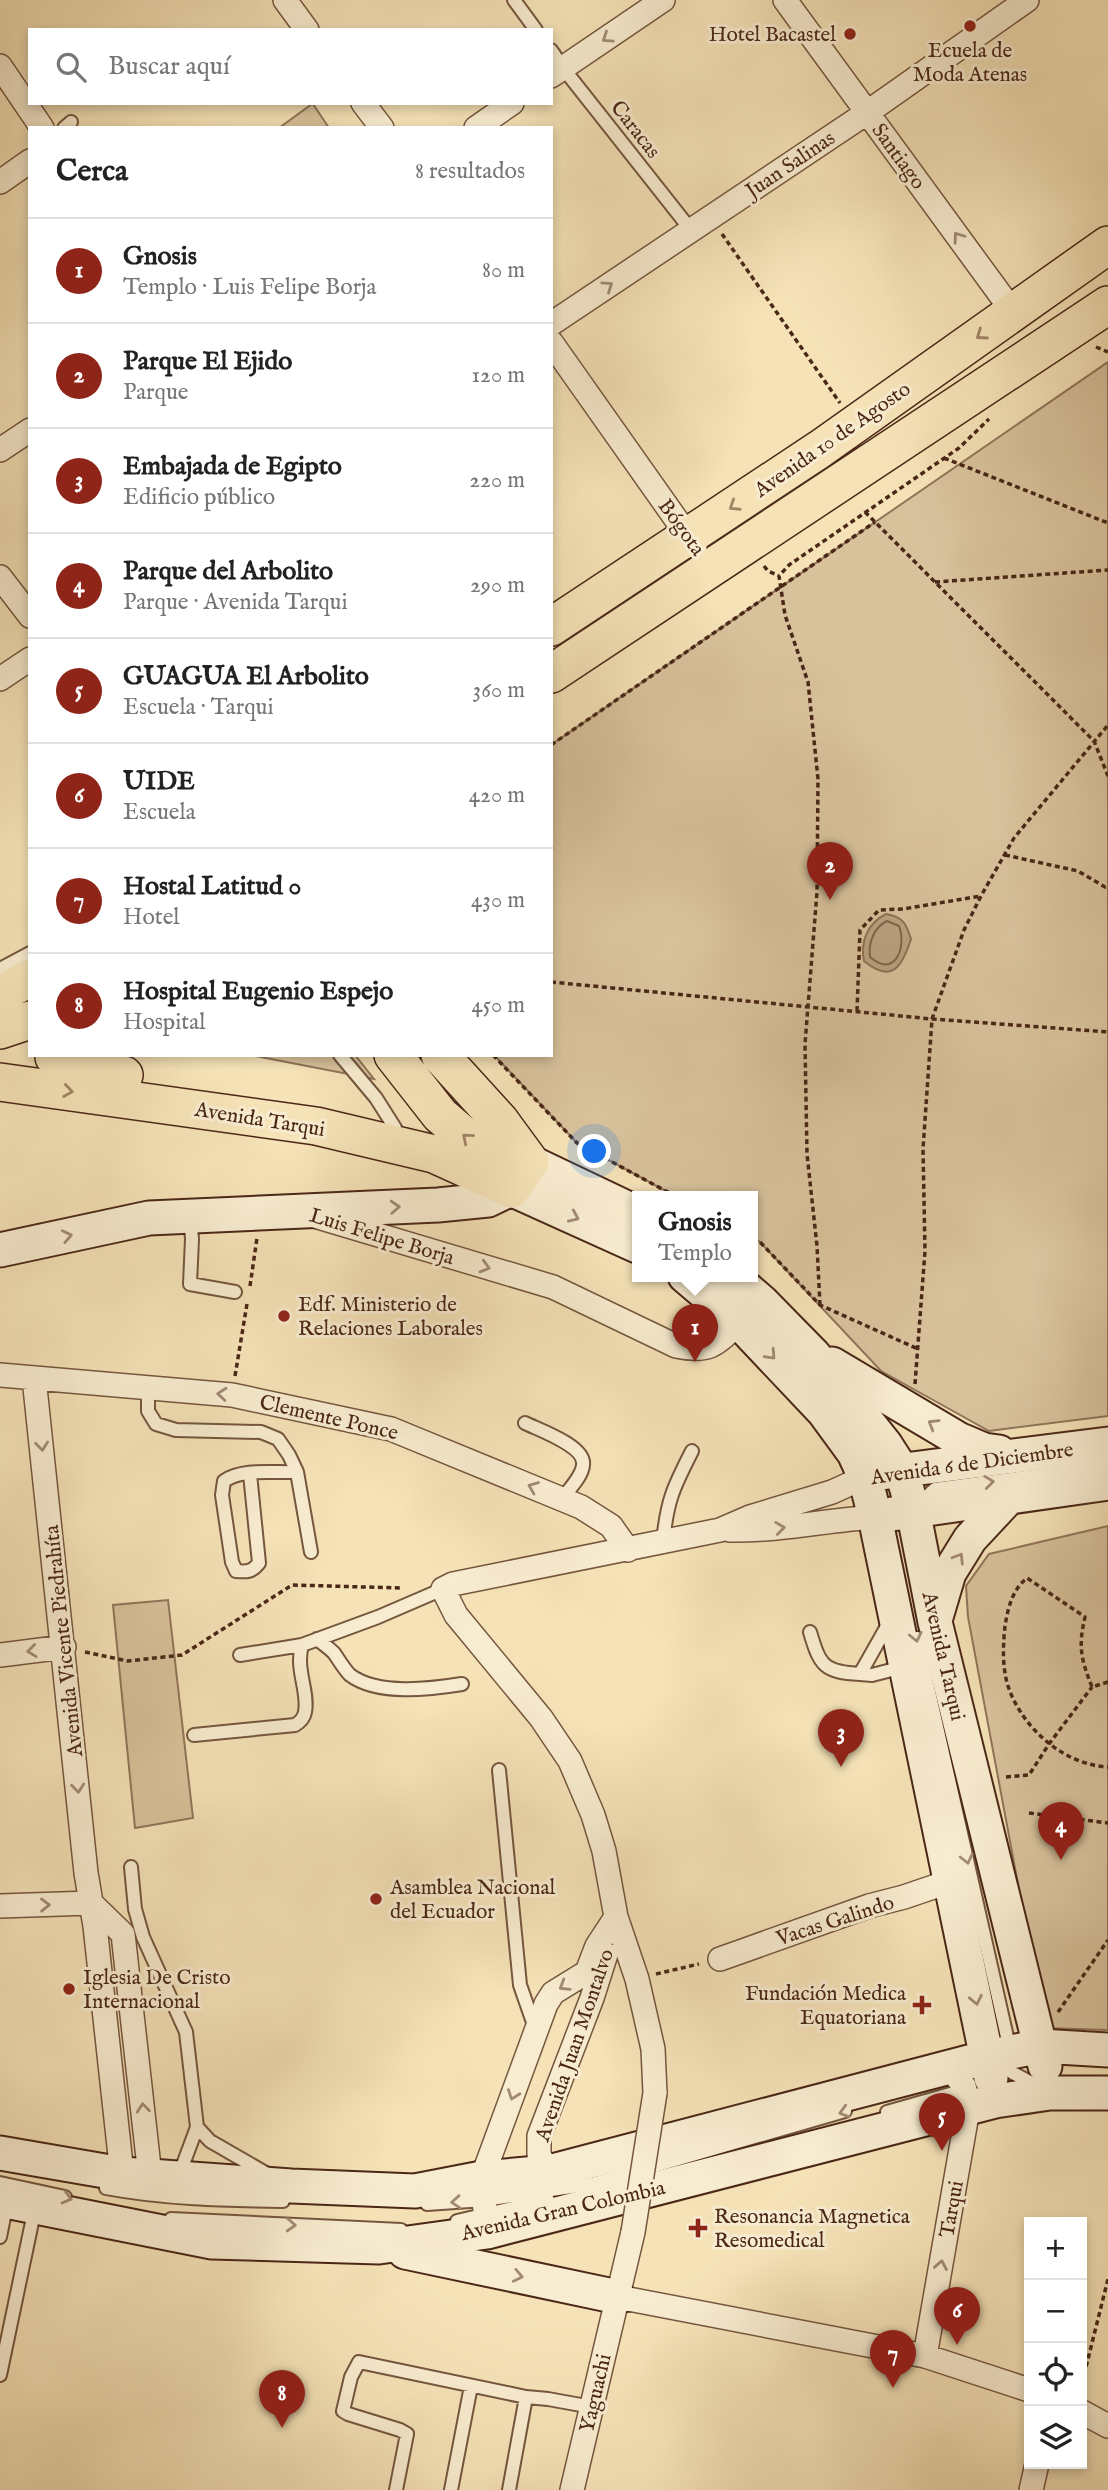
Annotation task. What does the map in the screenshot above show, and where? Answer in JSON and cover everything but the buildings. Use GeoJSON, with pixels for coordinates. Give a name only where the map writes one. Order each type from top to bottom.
{"type":"FeatureCollection","features":[{"type":"Feature","properties":{"kind":"main road","name":"Avenida 10 de Agosto"},"geometry":{"type":"LineString","coordinates":[[553,625],[679,537],[820,449],[1013,312],[1084,267],[1108,246]]}},
{"type":"Feature","properties":{"kind":"main road"},"geometry":{"type":"LineString","coordinates":[[1084,267],[1104,311]]}},
{"type":"Feature","properties":{"kind":"main road","name":"Avenida 10 de Agosto"},"geometry":{"type":"LineString","coordinates":[[553,673],[1104,311]]}},
{"type":"Feature","properties":{"kind":"main road"},"geometry":{"type":"LineString","coordinates":[[0,994],[28,979]]}},
{"type":"Feature","properties":{"kind":"main road"},"geometry":{"type":"LineString","coordinates":[[0,1015],[28,1002]]}},
{"type":"Feature","properties":{"kind":"main road"},"geometry":{"type":"LineString","coordinates":[[0,1030],[28,1021]]}},
{"type":"Feature","properties":{"kind":"main road"},"geometry":{"type":"LineString","coordinates":[[63,1057],[81,1068],[352,1112],[395,1128],[434,1154]]}},
{"type":"Feature","properties":{"kind":"main road"},"geometry":{"type":"LineString","coordinates":[[302,1212],[488,1200],[521,1175],[477,1146],[440,1115],[395,1057]]}},
{"type":"Feature","properties":{"kind":"main road","name":"Avenida Tarqui"},"geometry":{"type":"LineString","coordinates":[[442,1057],[500,1121],[521,1175],[632,1243]]}},
{"type":"Feature","properties":{"kind":"main road","name":"Avenida Tarqui"},"geometry":{"type":"LineString","coordinates":[[0,1082],[316,1126],[434,1154],[460,1168],[521,1175],[632,1211]]}},
{"type":"Feature","properties":{"kind":"main road","name":"Luis Felipe Borja"},"geometry":{"type":"LineString","coordinates":[[0,1250],[149,1218],[302,1212]]}},
{"type":"Feature","properties":{"kind":"main road"},"geometry":{"type":"LineString","coordinates":[[692,1282],[740,1322],[824,1412],[854,1453],[865,1477]]}},
{"type":"Feature","properties":{"kind":"main road","name":"Avenida Tarqui"},"geometry":{"type":"LineString","coordinates":[[739,1282],[814,1355],[885,1444],[898,1504],[991,2071]]}},
{"type":"Feature","properties":{"kind":"main road"},"geometry":{"type":"LineString","coordinates":[[814,1355],[847,1371],[958,1439],[984,1450],[1019,1455]]}},
{"type":"Feature","properties":{"kind":"main road","name":"Avenida 6 de Diciembre"},"geometry":{"type":"LineString","coordinates":[[898,1504],[1019,1455],[1108,1444]]}},
{"type":"Feature","properties":{"kind":"main road","name":"Avenida 6 de Diciembre"},"geometry":{"type":"LineString","coordinates":[[865,1477],[898,1504],[1010,1496],[1108,1483]]}},
{"type":"Feature","properties":{"kind":"main road"},"geometry":{"type":"LineString","coordinates":[[915,1620],[970,1539],[1010,1496]]}},
{"type":"Feature","properties":{"kind":"main road","name":"Avenida Tarqui"},"geometry":{"type":"LineString","coordinates":[[915,1620],[906,1666],[991,2071]]}},
{"type":"Feature","properties":{"kind":"main road"},"geometry":{"type":"LineString","coordinates":[[991,2071],[1108,2050]]}},
{"type":"Feature","properties":{"kind":"main road"},"geometry":{"type":"LineString","coordinates":[[991,2071],[1050,2093],[1108,2092]]}},
{"type":"Feature","properties":{"kind":"main road","name":"Avenida Tarqui"},"geometry":{"type":"LineString","coordinates":[[991,2071],[1050,2093]]}},
{"type":"Feature","properties":{"kind":"main road","name":"Avenida Gran Colombia"},"geometry":{"type":"LineString","coordinates":[[0,2153],[136,2178],[297,2194],[415,2191],[485,2206],[550,2172],[991,2071]]}},
{"type":"Feature","properties":{"kind":"main road","name":"Avenida Gran Colombia"},"geometry":{"type":"LineString","coordinates":[[11,2198],[212,2242],[379,2247],[485,2206],[991,2071]]}},
{"type":"Feature","properties":{"kind":"main road"},"geometry":{"type":"LineString","coordinates":[[379,2247],[618,2297]]}},
{"type":"Feature","properties":{"kind":"street"},"geometry":{"type":"LineString","coordinates":[[285,0],[306,28]]}},
{"type":"Feature","properties":{"kind":"street"},"geometry":{"type":"LineString","coordinates":[[555,65],[663,0]]}},
{"type":"Feature","properties":{"kind":"street","name":"Santiago"},"geometry":{"type":"LineString","coordinates":[[785,0],[1013,312]]}},
{"type":"Feature","properties":{"kind":"street","name":"Juan Salinas"},"geometry":{"type":"LineString","coordinates":[[553,323],[867,112],[1027,0]]}},
{"type":"Feature","properties":{"kind":"street"},"geometry":{"type":"LineString","coordinates":[[0,66],[41,126]]}},
{"type":"Feature","properties":{"kind":"street"},"geometry":{"type":"LineString","coordinates":[[365,105],[380,126]]}},
{"type":"Feature","properties":{"kind":"street"},"geometry":{"type":"LineString","coordinates":[[479,126],[509,105]]}},
{"type":"Feature","properties":{"kind":"street"},"geometry":{"type":"LineString","coordinates":[[0,182],[28,162]]}},
{"type":"Feature","properties":{"kind":"street","name":"Bógota"},"geometry":{"type":"LineString","coordinates":[[553,345],[679,537]]}},
{"type":"Feature","properties":{"kind":"street","name":"Bógota"},"geometry":{"type":"LineString","coordinates":[[553,367],[679,537],[712,568]]}},
{"type":"Feature","properties":{"kind":"street"},"geometry":{"type":"LineString","coordinates":[[0,450],[28,431]]}},
{"type":"Feature","properties":{"kind":"street"},"geometry":{"type":"LineString","coordinates":[[0,576],[28,613]]}},
{"type":"Feature","properties":{"kind":"street"},"geometry":{"type":"LineString","coordinates":[[0,678],[28,660]]}},
{"type":"Feature","properties":{"kind":"street","name":"Luis Felipe Borja"},"geometry":{"type":"LineString","coordinates":[[302,1212],[552,1287],[677,1346],[698,1350],[720,1342],[740,1322]]}},
{"type":"Feature","properties":{"kind":"street","name":"Clemente Ponce"},"geometry":{"type":"LineString","coordinates":[[0,1375],[232,1395],[391,1429],[581,1507],[611,1527],[628,1550]]}},
{"type":"Feature","properties":{"kind":"street","name":"Avenida Vicente Piedrahíta"},"geometry":{"type":"LineString","coordinates":[[34,1378],[91,1903],[136,2178]]}},
{"type":"Feature","properties":{"kind":"street","name":"Avenida 6 de Diciembre"},"geometry":{"type":"LineString","coordinates":[[443,1589],[453,1584],[494,1575],[720,1530],[762,1513],[832,1492],[865,1477]]}},
{"type":"Feature","properties":{"kind":"street","name":"Avenida 6 de Diciembre"},"geometry":{"type":"LineString","coordinates":[[720,1530],[752,1531],[898,1504]]}},
{"type":"Feature","properties":{"kind":"street","name":"Avenida Juan Montalvo"},"geometry":{"type":"LineString","coordinates":[[443,1589],[456,1615],[541,1718],[570,1761],[593,1815],[604,1851],[616,1917],[637,1979],[653,2049],[655,2093],[633,2232],[618,2297]]}},
{"type":"Feature","properties":{"kind":"street"},"geometry":{"type":"LineString","coordinates":[[0,1656],[64,1647]]}},
{"type":"Feature","properties":{"kind":"street","name":"Vacas Galindo"},"geometry":{"type":"LineString","coordinates":[[720,1959],[869,1906],[951,1881]]}},
{"type":"Feature","properties":{"kind":"street"},"geometry":{"type":"LineString","coordinates":[[0,1906],[91,1903]]}},
{"type":"Feature","properties":{"kind":"street","name":"Avenida Juan Montalvo"},"geometry":{"type":"LineString","coordinates":[[485,2206],[546,2004],[553,1993],[587,1972],[597,1946],[616,1917]]}},
{"type":"Feature","properties":{"kind":"street","name":"Avenida Juan Montalvo"},"geometry":{"type":"LineString","coordinates":[[550,2172],[539,2155],[539,2136],[593,1998],[616,1917]]}},
{"type":"Feature","properties":{"kind":"street","name":"Tarqui"},"geometry":{"type":"LineString","coordinates":[[925,2356],[991,2071]]}},
{"type":"Feature","properties":{"kind":"street"},"geometry":{"type":"LineString","coordinates":[[618,2297],[925,2356],[1024,2388]]}},
{"type":"Feature","properties":{"kind":"street","name":"Yaguachi"},"geometry":{"type":"LineString","coordinates":[[572,2490],[618,2297]]}},
{"type":"Feature","properties":{"kind":"street"},"geometry":{"type":"LineString","coordinates":[[1087,2415],[1108,2426]]}},
{"type":"Feature","properties":{"kind":"street"},"geometry":{"type":"LineString","coordinates":[[1031,2490],[1036,2469]]}},
{"type":"Feature","properties":{"kind":"lane"},"geometry":{"type":"LineString","coordinates":[[514,0],[535,28]]}},
{"type":"Feature","properties":{"kind":"lane","name":"Caracas"},"geometry":{"type":"LineString","coordinates":[[555,65],[691,230]]}},
{"type":"Feature","properties":{"kind":"lane"},"geometry":{"type":"LineString","coordinates":[[553,685],[1016,374],[1104,311]]}},
{"type":"Feature","properties":{"kind":"lane"},"geometry":{"type":"LineString","coordinates":[[553,614],[679,537]]}},
{"type":"Feature","properties":{"kind":"lane"},"geometry":{"type":"LineString","coordinates":[[0,970],[28,954]]}},
{"type":"Feature","properties":{"kind":"lane"},"geometry":{"type":"LineString","coordinates":[[0,1036],[28,1041]]}},
{"type":"Feature","properties":{"kind":"lane"},"geometry":{"type":"LineString","coordinates":[[342,1057],[376,1098],[395,1128]]}},
{"type":"Feature","properties":{"kind":"lane"},"geometry":{"type":"LineString","coordinates":[[190,1216],[190,1284],[235,1292]]}},
{"type":"Feature","properties":{"kind":"lane"},"geometry":{"type":"LineString","coordinates":[[148,1389],[148,1411],[156,1424],[176,1430],[261,1432],[278,1439],[297,1472],[311,1552]]}},
{"type":"Feature","properties":{"kind":"lane"},"geometry":{"type":"LineString","coordinates":[[525,1423],[570,1445],[581,1455],[583,1465],[562,1499]]}},
{"type":"Feature","properties":{"kind":"lane"},"geometry":{"type":"LineString","coordinates":[[663,1542],[671,1493],[692,1451]]}},
{"type":"Feature","properties":{"kind":"lane"},"geometry":{"type":"LineString","coordinates":[[898,1504],[931,1477],[1108,1455]]}},
{"type":"Feature","properties":{"kind":"lane"},"geometry":{"type":"LineString","coordinates":[[898,1504],[935,1489],[1108,1466]]}},
{"type":"Feature","properties":{"kind":"lane"},"geometry":{"type":"LineString","coordinates":[[250,1474],[259,1563],[247,1572],[236,1571],[232,1562],[222,1495],[224,1481],[233,1475],[250,1474],[297,1472]]}},
{"type":"Feature","properties":{"kind":"lane"},"geometry":{"type":"LineString","coordinates":[[898,1504],[1013,1992]]}},
{"type":"Feature","properties":{"kind":"lane"},"geometry":{"type":"LineString","coordinates":[[240,1655],[302,1645],[443,1589]]}},
{"type":"Feature","properties":{"kind":"lane"},"geometry":{"type":"LineString","coordinates":[[860,1674],[915,1620]]}},
{"type":"Feature","properties":{"kind":"lane"},"geometry":{"type":"LineString","coordinates":[[810,1632],[816,1653],[823,1665],[831,1671],[872,1675],[906,1666]]}},
{"type":"Feature","properties":{"kind":"lane"},"geometry":{"type":"LineString","coordinates":[[317,1639],[332,1650],[350,1674],[363,1681],[387,1688],[429,1690],[463,1684]]}},
{"type":"Feature","properties":{"kind":"lane"},"geometry":{"type":"LineString","coordinates":[[194,1735],[295,1724],[301,1721],[305,1712],[299,1657],[302,1645]]}},
{"type":"Feature","properties":{"kind":"lane"},"geometry":{"type":"LineString","coordinates":[[499,1770],[520,1985],[537,2031]]}},
{"type":"Feature","properties":{"kind":"lane"},"geometry":{"type":"LineString","coordinates":[[131,1867],[135,1909],[143,1937],[186,2032],[197,2127],[184,2159],[136,2178],[133,2193],[220,2200],[297,2194]]}},
{"type":"Feature","properties":{"kind":"lane"},"geometry":{"type":"LineString","coordinates":[[881,2101],[991,2071]]}},
{"type":"Feature","properties":{"kind":"lane"},"geometry":{"type":"LineString","coordinates":[[873,2116],[991,2071]]}},
{"type":"Feature","properties":{"kind":"lane"},"geometry":{"type":"LineString","coordinates":[[97,2206],[134,2216],[412,2231],[440,2225],[485,2206],[592,2183],[855,2109]]}},
{"type":"Feature","properties":{"kind":"lane"},"geometry":{"type":"LineString","coordinates":[[413,2205],[485,2206],[687,2169],[846,2123]]}},
{"type":"Feature","properties":{"kind":"lane"},"geometry":{"type":"LineString","coordinates":[[197,2127],[209,2141],[297,2194]]}},
{"type":"Feature","properties":{"kind":"lane"},"geometry":{"type":"LineString","coordinates":[[11,2198],[72,2199]]}},
{"type":"Feature","properties":{"kind":"lane"},"geometry":{"type":"LineString","coordinates":[[0,2237],[11,2198]]}},
{"type":"Feature","properties":{"kind":"lane"},"geometry":{"type":"LineString","coordinates":[[0,2375],[11,2198]]}},
{"type":"Feature","properties":{"kind":"lane"},"geometry":{"type":"LineString","coordinates":[[396,2490],[407,2434],[344,2411],[355,2366],[359,2362],[526,2397],[592,2407]]}},
{"type":"Feature","properties":{"kind":"lane"},"geometry":{"type":"LineString","coordinates":[[451,2490],[471,2386]]}},
{"type":"Feature","properties":{"kind":"lane"},"geometry":{"type":"LineString","coordinates":[[509,2490],[526,2397]]}},
{"type":"Feature","properties":{"kind":"path"},"geometry":{"type":"LineString","coordinates":[[717,227],[842,405]]}},
{"type":"Feature","properties":{"kind":"path"},"geometry":{"type":"LineString","coordinates":[[820,1305],[807,1154],[804,1044],[817,892],[818,779],[808,681],[785,615],[779,576],[782,571],[971,438],[991,415]]}},
{"type":"Feature","properties":{"kind":"path"},"geometry":{"type":"LineString","coordinates":[[944,458],[1108,523]]}},
{"type":"Feature","properties":{"kind":"path"},"geometry":{"type":"LineString","coordinates":[[866,512],[1094,741],[1108,776]]}},
{"type":"Feature","properties":{"kind":"path"},"geometry":{"type":"LineString","coordinates":[[553,744],[875,522]]}},
{"type":"Feature","properties":{"kind":"path"},"geometry":{"type":"LineString","coordinates":[[935,582],[1108,570]]}},
{"type":"Feature","properties":{"kind":"path"},"geometry":{"type":"LineString","coordinates":[[758,1241],[820,1305],[918,1349],[925,1251],[923,1149],[932,1018],[964,930],[1014,838],[1108,725]]}},
{"type":"Feature","properties":{"kind":"path"},"geometry":{"type":"LineString","coordinates":[[1005,855],[1077,871],[1105,887],[1108,886]]}},
{"type":"Feature","properties":{"kind":"path"},"geometry":{"type":"LineString","coordinates":[[857,1011],[860,930],[879,910],[903,909],[981,896]]}},
{"type":"Feature","properties":{"kind":"path"},"geometry":{"type":"LineString","coordinates":[[553,982],[932,1018],[1108,1031]]}},
{"type":"Feature","properties":{"kind":"path"},"geometry":{"type":"LineString","coordinates":[[496,1057],[577,1143],[666,1191]]}},
{"type":"Feature","properties":{"kind":"path"},"geometry":{"type":"LineString","coordinates":[[1092,1687],[1080,1656],[1085,1617],[1027,1578],[1018,1585],[1007,1610],[1003,1647],[1007,1685],[1021,1713],[1049,1744],[1067,1757],[1095,1766],[1108,1767]]}},
{"type":"Feature","properties":{"kind":"path"},"geometry":{"type":"LineString","coordinates":[[64,1647],[128,1661],[182,1655],[292,1585],[401,1588]]}},
{"type":"Feature","properties":{"kind":"path"},"geometry":{"type":"LineString","coordinates":[[1006,1777],[1029,1775],[1092,1687],[1108,1682]]}},
{"type":"Feature","properties":{"kind":"path"},"geometry":{"type":"LineString","coordinates":[[1029,1813],[1108,1823]]}},
{"type":"Feature","properties":{"kind":"path"},"geometry":{"type":"LineString","coordinates":[[1057,2013],[1108,1940]]}},
{"type":"Feature","properties":{"kind":"path"},"geometry":{"type":"LineString","coordinates":[[637,1979],[720,1959]]}},
{"type":"Feature","properties":{"kind":"path"},"geometry":{"type":"LineString","coordinates":[[1087,2363],[1108,2279]]}},
{"type":"Feature","properties":{"kind":"shaded area"},"geometry":{"type":"Polygon","coordinates":[[[314,105],[328,126],[282,126],[314,105]]]}},
{"type":"Feature","properties":{"kind":"shaded area"},"geometry":{"type":"Polygon","coordinates":[[[1108,362],[1108,1416],[989,1431],[881,1371],[758,1241],[758,1191],[666,1191],[577,1143],[496,1057],[553,1057],[553,744],[1108,362]]]}},
{"type":"Feature","properties":{"kind":"shaded area"},"geometry":{"type":"Polygon","coordinates":[[[260,1057],[357,1057],[374,1079],[260,1057]]]}},
{"type":"Feature","properties":{"kind":"shaded area"},"geometry":{"type":"Polygon","coordinates":[[[1108,1526],[1108,2030],[1045,2028],[968,1617],[966,1586],[989,1554],[1108,1526]]]}},
{"type":"Feature","properties":{"kind":"shaded area"},"geometry":{"type":"Polygon","coordinates":[[[168,1600],[193,1818],[135,1828],[113,1605],[168,1600]]]}},
{"type":"Feature","properties":{"kind":"water"},"geometry":{"type":"Polygon","coordinates":[[[886,914],[903,922],[911,939],[900,964],[889,972],[874,968],[864,961],[863,954],[867,933],[874,922],[886,914]]]}},
{"type":"Feature","properties":{"kind":"place","name":"Ecuela de Moda Atenas"},"geometry":{"type":"Point","coordinates":[970,26]}},
{"type":"Feature","properties":{"kind":"place","name":"Hotel Bacastel"},"geometry":{"type":"Point","coordinates":[850,34]}},
{"type":"Feature","properties":{"kind":"place","name":"Parque El Ejido"},"geometry":{"type":"Point","coordinates":[830,900]}},
{"type":"Feature","properties":{"kind":"place","name":"Edf. Ministerio de Relaciones Laborales"},"geometry":{"type":"Point","coordinates":[284,1316]}},
{"type":"Feature","properties":{"kind":"place","name":"Gnosis"},"geometry":{"type":"Point","coordinates":[695,1362]}},
{"type":"Feature","properties":{"kind":"place","name":"Embajada de Egipto"},"geometry":{"type":"Point","coordinates":[841,1767]}},
{"type":"Feature","properties":{"kind":"place","name":"Parque del Arbolito"},"geometry":{"type":"Point","coordinates":[1061,1860]}},
{"type":"Feature","properties":{"kind":"place","name":"Asamblea Nacional del Ecuador"},"geometry":{"type":"Point","coordinates":[376,1899]}},
{"type":"Feature","properties":{"kind":"place","name":"Iglesia De Cristo Internacional"},"geometry":{"type":"Point","coordinates":[69,1989]}},
{"type":"Feature","properties":{"kind":"place","name":"Fundación Medica Equatoriana"},"geometry":{"type":"Point","coordinates":[922,2005]}},
{"type":"Feature","properties":{"kind":"place","name":"GUAGUA El Arbolito"},"geometry":{"type":"Point","coordinates":[942,2151]}},
{"type":"Feature","properties":{"kind":"place","name":"Resonancia Magnetica Resomedical"},"geometry":{"type":"Point","coordinates":[698,2228]}},
{"type":"Feature","properties":{"kind":"place","name":"UIDE"},"geometry":{"type":"Point","coordinates":[957,2345]}},
{"type":"Feature","properties":{"kind":"place","name":"Hostal Latitud 0"},"geometry":{"type":"Point","coordinates":[893,2388]}},
{"type":"Feature","properties":{"kind":"place","name":"Hospital Eugenio Espejo"},"geometry":{"type":"Point","coordinates":[282,2428]}}]}
